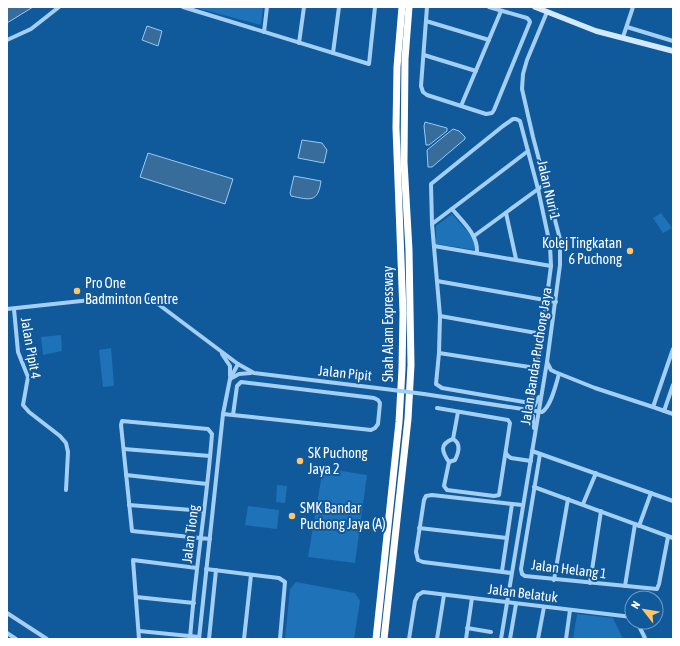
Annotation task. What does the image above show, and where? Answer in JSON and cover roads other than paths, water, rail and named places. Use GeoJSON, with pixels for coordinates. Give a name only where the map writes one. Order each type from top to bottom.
{"type":"FeatureCollection","features":[{"type":"Feature","properties":{"kind":"highway","name":"Shah Alam Expressway"},"geometry":{"type":"LineString","coordinates":[[376,639],[399,422],[402,369],[402,306],[396,128],[397,67],[402,7]]}},
{"type":"Feature","properties":{"kind":"highway","name":"Shah Alam Expressway"},"geometry":{"type":"LineString","coordinates":[[384,639],[408,419],[411,365],[409,250],[404,162],[405,59],[409,7]]}},
{"type":"Feature","properties":{"kind":"street"},"geometry":{"type":"LineString","coordinates":[[7,40],[31,29],[59,7]]}},
{"type":"Feature","properties":{"kind":"street"},"geometry":{"type":"LineString","coordinates":[[183,7],[369,64],[375,7]]}},
{"type":"Feature","properties":{"kind":"street"},"geometry":{"type":"LineString","coordinates":[[264,32],[267,7]]}},
{"type":"Feature","properties":{"kind":"street"},"geometry":{"type":"LineString","coordinates":[[300,43],[304,7]]}},
{"type":"Feature","properties":{"kind":"street"},"geometry":{"type":"LineString","coordinates":[[333,53],[339,7]]}},
{"type":"Feature","properties":{"kind":"street"},"geometry":{"type":"LineString","coordinates":[[427,7],[421,86],[423,92],[427,95],[486,114],[492,114],[530,22],[527,18],[489,7]]}},
{"type":"Feature","properties":{"kind":"street"},"geometry":{"type":"LineString","coordinates":[[535,7],[596,31],[672,51],[673,41],[627,27]]}},
{"type":"Feature","properties":{"kind":"street"},"geometry":{"type":"LineString","coordinates":[[623,38],[633,7]]}},
{"type":"Feature","properties":{"kind":"street"},"geometry":{"type":"LineString","coordinates":[[461,106],[501,11]]}},
{"type":"Feature","properties":{"kind":"street","name":"Jalan Bandar Puchong Jaya"},"geometry":{"type":"LineString","coordinates":[[501,639],[522,505],[531,461],[547,362],[560,265],[560,240],[522,89],[523,74],[527,60],[547,12]]}},
{"type":"Feature","properties":{"kind":"street"},"geometry":{"type":"LineString","coordinates":[[426,21],[489,40]]}},
{"type":"Feature","properties":{"kind":"street"},"geometry":{"type":"LineString","coordinates":[[424,55],[476,71]]}},
{"type":"Feature","properties":{"kind":"street","name":"Jalan Nuri 1"},"geometry":{"type":"LineString","coordinates":[[432,224],[430,190],[432,182],[507,123],[516,119],[520,121],[538,189],[550,245],[551,266],[532,397],[528,402],[524,402],[442,388],[436,384],[439,353]]}},
{"type":"Feature","properties":{"kind":"street"},"geometry":{"type":"LineString","coordinates":[[528,151],[432,224],[440,316],[439,353],[536,368]]}},
{"type":"Feature","properties":{"kind":"street"},"geometry":{"type":"LineString","coordinates":[[474,236],[545,184]]}},
{"type":"Feature","properties":{"kind":"street"},"geometry":{"type":"LineString","coordinates":[[452,209],[474,236],[477,244],[477,252]]}},
{"type":"Feature","properties":{"kind":"street"},"geometry":{"type":"LineString","coordinates":[[506,213],[516,259]]}},
{"type":"Feature","properties":{"kind":"street"},"geometry":{"type":"LineString","coordinates":[[434,246],[477,252],[551,266]]}},
{"type":"Feature","properties":{"kind":"street"},"geometry":{"type":"LineString","coordinates":[[437,282],[556,302]]}},
{"type":"Feature","properties":{"kind":"street","name":"Jalan Pipit"},"geometry":{"type":"LineString","coordinates":[[7,309],[100,300],[144,298],[154,301],[238,364],[254,373],[424,394],[538,412]]}},
{"type":"Feature","properties":{"kind":"street","name":"Jalan Pipit 4"},"geometry":{"type":"LineString","coordinates":[[14,309],[18,352],[28,377],[23,405],[26,410],[60,436],[66,443],[68,452],[66,490]]}},
{"type":"Feature","properties":{"kind":"street"},"geometry":{"type":"LineString","coordinates":[[440,316],[542,334]]}},
{"type":"Feature","properties":{"kind":"street"},"geometry":{"type":"LineString","coordinates":[[139,631],[199,638],[221,430],[230,379],[230,366],[218,349]]}},
{"type":"Feature","properties":{"kind":"street"},"geometry":{"type":"LineString","coordinates":[[653,407],[673,349]]}},
{"type":"Feature","properties":{"kind":"street"},"geometry":{"type":"LineString","coordinates":[[547,362],[551,370],[559,374],[595,388],[673,414]]}},
{"type":"Feature","properties":{"kind":"street"},"geometry":{"type":"LineString","coordinates":[[230,379],[238,364]]}},
{"type":"Feature","properties":{"kind":"street"},"geometry":{"type":"LineString","coordinates":[[230,379],[238,374],[254,373]]}},
{"type":"Feature","properties":{"kind":"street"},"geometry":{"type":"LineString","coordinates":[[538,412],[542,412],[547,408],[559,374]]}},
{"type":"Feature","properties":{"kind":"street"},"geometry":{"type":"LineString","coordinates":[[223,414],[371,430],[378,424],[380,403],[374,398],[241,382],[238,384],[233,415]]}},
{"type":"Feature","properties":{"kind":"street"},"geometry":{"type":"LineString","coordinates":[[664,411],[673,385]]}},
{"type":"Feature","properties":{"kind":"street"},"geometry":{"type":"LineString","coordinates":[[523,410],[534,406],[542,390]]}},
{"type":"Feature","properties":{"kind":"street"},"geometry":{"type":"LineString","coordinates":[[437,408],[508,420],[510,423],[498,495],[494,496],[447,490],[444,486],[449,462],[443,453],[443,448],[448,441],[452,439],[458,412]]}},
{"type":"Feature","properties":{"kind":"street"},"geometry":{"type":"LineString","coordinates":[[523,410],[529,413],[534,420],[533,449],[540,454],[673,501]]}},
{"type":"Feature","properties":{"kind":"street"},"geometry":{"type":"LineString","coordinates":[[210,539],[132,532],[121,425],[124,420],[208,429],[212,432],[221,430]]}},
{"type":"Feature","properties":{"kind":"street","name":"Jalan Tiong"},"geometry":{"type":"LineString","coordinates":[[190,638],[212,432]]}},
{"type":"Feature","properties":{"kind":"street"},"geometry":{"type":"LineString","coordinates":[[449,462],[455,460],[458,454],[459,445],[452,439]]}},
{"type":"Feature","properties":{"kind":"street"},"geometry":{"type":"LineString","coordinates":[[124,449],[210,456]]}},
{"type":"Feature","properties":{"kind":"street"},"geometry":{"type":"LineString","coordinates":[[506,452],[510,458],[531,461]]}},
{"type":"Feature","properties":{"kind":"street","name":"Jalan Helang 1"},"geometry":{"type":"LineString","coordinates":[[540,454],[521,569],[522,574],[528,577],[654,590],[657,589],[659,584],[668,537]]}},
{"type":"Feature","properties":{"kind":"street"},"geometry":{"type":"LineString","coordinates":[[504,463],[510,458]]}},
{"type":"Feature","properties":{"kind":"street"},"geometry":{"type":"LineString","coordinates":[[583,504],[596,473]]}},
{"type":"Feature","properties":{"kind":"street"},"geometry":{"type":"LineString","coordinates":[[126,476],[207,484]]}},
{"type":"Feature","properties":{"kind":"street"},"geometry":{"type":"LineString","coordinates":[[534,486],[673,538]]}},
{"type":"Feature","properties":{"kind":"street"},"geometry":{"type":"LineString","coordinates":[[625,586],[637,525],[651,493]]}},
{"type":"Feature","properties":{"kind":"street"},"geometry":{"type":"LineString","coordinates":[[512,573],[418,560],[416,555],[424,498],[429,495],[522,505]]}},
{"type":"Feature","properties":{"kind":"street"},"geometry":{"type":"LineString","coordinates":[[554,580],[568,499]]}},
{"type":"Feature","properties":{"kind":"street"},"geometry":{"type":"LineString","coordinates":[[502,571],[512,504]]}},
{"type":"Feature","properties":{"kind":"street"},"geometry":{"type":"LineString","coordinates":[[129,505],[204,511]]}},
{"type":"Feature","properties":{"kind":"street"},"geometry":{"type":"LineString","coordinates":[[590,583],[601,511]]}},
{"type":"Feature","properties":{"kind":"street"},"geometry":{"type":"LineString","coordinates":[[420,528],[507,538]]}},
{"type":"Feature","properties":{"kind":"street"},"geometry":{"type":"LineString","coordinates":[[139,639],[133,560],[197,568]]}},
{"type":"Feature","properties":{"kind":"street"},"geometry":{"type":"LineString","coordinates":[[206,569],[251,574],[279,578],[283,580],[285,582],[280,639]]}},
{"type":"Feature","properties":{"kind":"street"},"geometry":{"type":"LineString","coordinates":[[208,639],[216,570]]}},
{"type":"Feature","properties":{"kind":"street"},"geometry":{"type":"LineString","coordinates":[[244,639],[251,574]]}},
{"type":"Feature","properties":{"kind":"street","name":"Jalan Belatuk"},"geometry":{"type":"LineString","coordinates":[[409,639],[415,601],[420,593],[624,616]]}},
{"type":"Feature","properties":{"kind":"street"},"geometry":{"type":"LineString","coordinates":[[437,639],[444,595]]}},
{"type":"Feature","properties":{"kind":"street"},"geometry":{"type":"LineString","coordinates":[[136,597],[194,603]]}},
{"type":"Feature","properties":{"kind":"street"},"geometry":{"type":"LineString","coordinates":[[466,639],[472,598]]}},
{"type":"Feature","properties":{"kind":"street"},"geometry":{"type":"LineString","coordinates":[[510,639],[516,604]]}},
{"type":"Feature","properties":{"kind":"street"},"geometry":{"type":"LineString","coordinates":[[538,639],[544,607]]}},
{"type":"Feature","properties":{"kind":"street"},"geometry":{"type":"LineString","coordinates":[[566,639],[570,610]]}},
{"type":"Feature","properties":{"kind":"street"},"geometry":{"type":"LineString","coordinates":[[7,613],[47,639]]}},
{"type":"Feature","properties":{"kind":"street"},"geometry":{"type":"LineString","coordinates":[[467,628],[491,632]]}},
{"type":"Feature","properties":{"kind":"street"},"geometry":{"type":"LineString","coordinates":[[641,630],[645,638]]}},
{"type":"Feature","properties":{"kind":"street"},"geometry":{"type":"LineString","coordinates":[[7,633],[16,639]]}},
{"type":"Feature","properties":{"kind":"place","name":"Kolej Tingkatan 6 Puchong"},"geometry":{"type":"Point","coordinates":[630,251]}},
{"type":"Feature","properties":{"kind":"place","name":"Pro One Badminton Centre"},"geometry":{"type":"Point","coordinates":[77,291]}},
{"type":"Feature","properties":{"kind":"place","name":"SK Puchong Jaya 2"},"geometry":{"type":"Point","coordinates":[300,461]}},
{"type":"Feature","properties":{"kind":"place","name":"SMK Bandar Puchong Jaya (A)"},"geometry":{"type":"Point","coordinates":[292,516]}}]}
